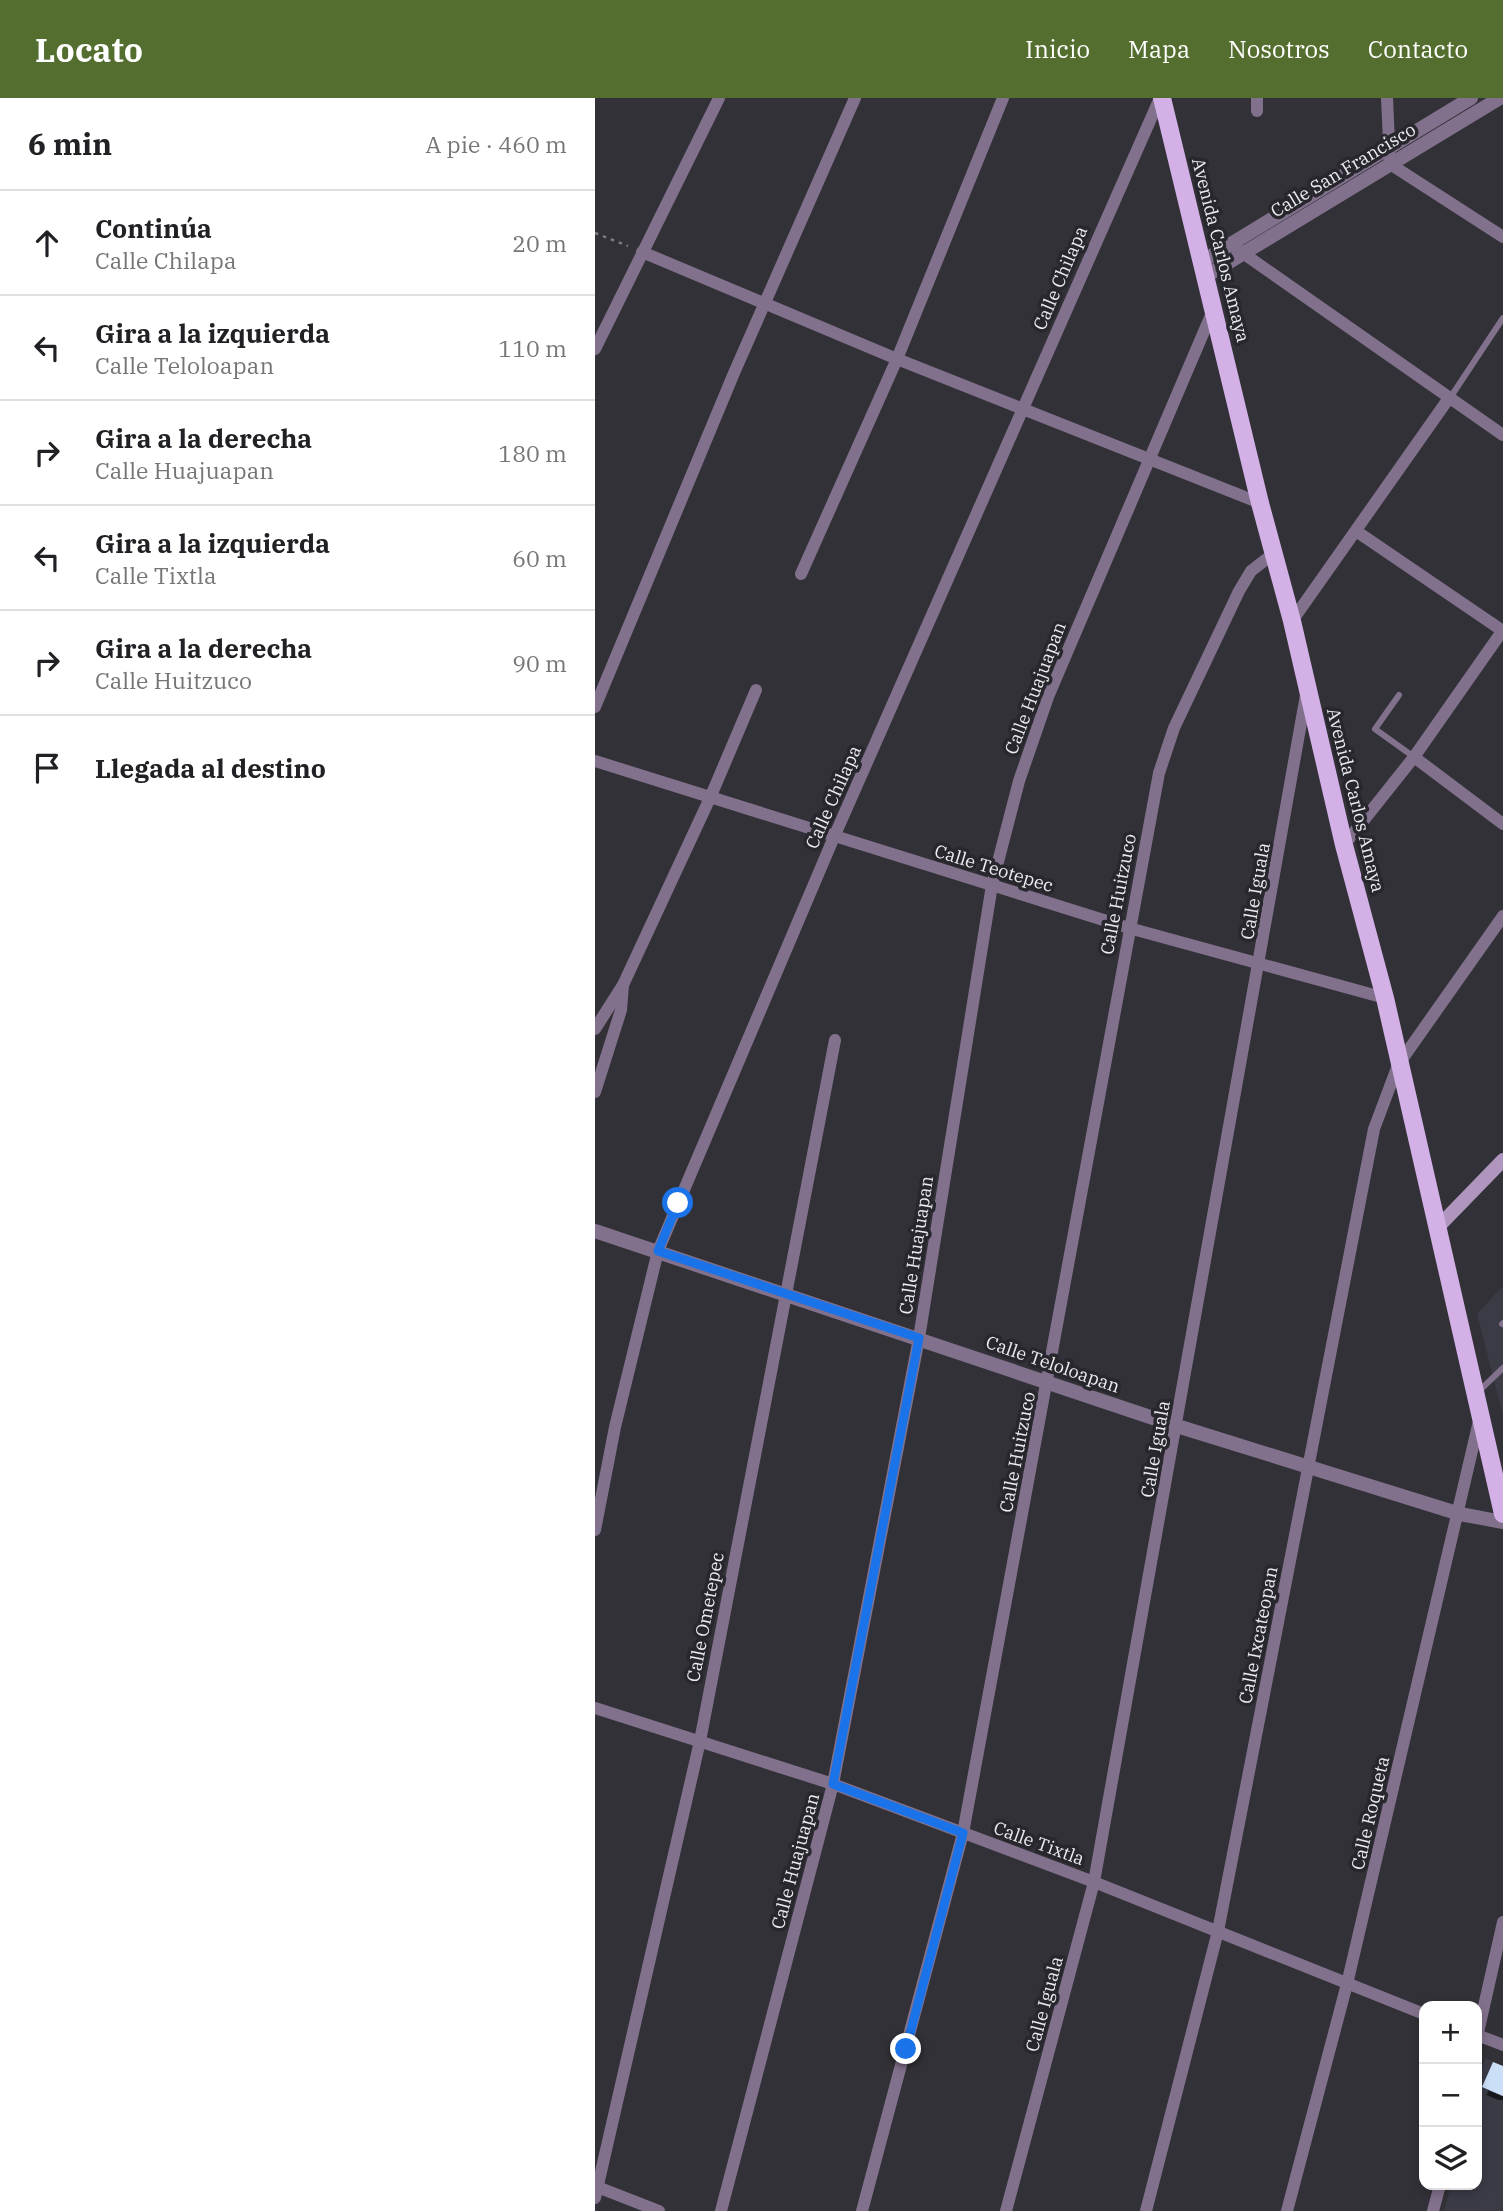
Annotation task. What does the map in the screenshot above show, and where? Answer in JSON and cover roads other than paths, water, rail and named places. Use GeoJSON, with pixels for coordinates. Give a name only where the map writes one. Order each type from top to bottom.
{"type":"FeatureCollection","features":[{"type":"Feature","properties":{"kind":"main road","name":"Avenida Carlos Amaya"},"geometry":{"type":"LineString","coordinates":[[1161,98],[1260,503],[1292,621],[1344,845],[1385,998],[1398,1065],[1439,1227],[1474,1396],[1503,1514]]}},
{"type":"Feature","properties":{"kind":"main road"},"geometry":{"type":"LineString","coordinates":[[1439,1227],[1503,1160]]}},
{"type":"Feature","properties":{"kind":"street"},"geometry":{"type":"LineString","coordinates":[[595,349],[719,98]]}},
{"type":"Feature","properties":{"kind":"street"},"geometry":{"type":"LineString","coordinates":[[595,707],[734,373],[855,98]]}},
{"type":"Feature","properties":{"kind":"street"},"geometry":{"type":"LineString","coordinates":[[801,574],[897,359],[1003,98]]}},
{"type":"Feature","properties":{"kind":"street","name":"Calle Chilapa"},"geometry":{"type":"LineString","coordinates":[[595,1531],[615,1427],[658,1251],[834,837],[1161,98]]}},
{"type":"Feature","properties":{"kind":"street"},"geometry":{"type":"LineString","coordinates":[[1387,98],[1390,164],[1503,237]]}},
{"type":"Feature","properties":{"kind":"street","name":"Calle San Francisco"},"geometry":{"type":"LineString","coordinates":[[1204,268],[1388,148],[1471,98]]}},
{"type":"Feature","properties":{"kind":"street","name":"Calle San Francisco"},"geometry":{"type":"LineString","coordinates":[[1236,248],[1390,164],[1500,98]]}},
{"type":"Feature","properties":{"kind":"street"},"geometry":{"type":"LineString","coordinates":[[1236,248],[1503,435]]}},
{"type":"Feature","properties":{"kind":"street"},"geometry":{"type":"LineString","coordinates":[[642,252],[897,359],[1260,503]]}},
{"type":"Feature","properties":{"kind":"street","name":"Calle Huajuapan"},"geometry":{"type":"LineString","coordinates":[[721,2211],[833,1784],[919,1338],[992,885],[1019,781],[1048,696],[1214,307]]}},
{"type":"Feature","properties":{"kind":"street"},"geometry":{"type":"LineString","coordinates":[[1292,621],[1450,398]]}},
{"type":"Feature","properties":{"kind":"street"},"geometry":{"type":"LineString","coordinates":[[1344,845],[1414,757],[1503,630],[1356,531]]}},
{"type":"Feature","properties":{"kind":"street","name":"Calle Huitzuco"},"geometry":{"type":"LineString","coordinates":[[862,2211],[963,1833],[1159,773],[1174,728],[1239,591],[1251,571],[1273,554]]}},
{"type":"Feature","properties":{"kind":"street","name":"Calle Iguala"},"geometry":{"type":"LineString","coordinates":[[1006,2211],[1094,1882],[1308,687]]}},
{"type":"Feature","properties":{"kind":"street"},"geometry":{"type":"LineString","coordinates":[[595,1030],[624,985],[710,798],[756,690]]}},
{"type":"Feature","properties":{"kind":"street"},"geometry":{"type":"LineString","coordinates":[[1414,757],[1503,824]]}},
{"type":"Feature","properties":{"kind":"street","name":"Calle Teotepec"},"geometry":{"type":"LineString","coordinates":[[595,761],[1129,928],[1385,998]]}},
{"type":"Feature","properties":{"kind":"street","name":"Calle Ixcateopan"},"geometry":{"type":"LineString","coordinates":[[1146,2211],[1218,1931],[1366,1160],[1377,1120],[1398,1065],[1503,916]]}},
{"type":"Feature","properties":{"kind":"street"},"geometry":{"type":"LineString","coordinates":[[595,1092],[621,1010],[624,985]]}},
{"type":"Feature","properties":{"kind":"street","name":"Calle Ometepec"},"geometry":{"type":"LineString","coordinates":[[596,2191],[700,1741],[835,1040]]}},
{"type":"Feature","properties":{"kind":"street","name":"Calle Teloloapan"},"geometry":{"type":"LineString","coordinates":[[595,1231],[1308,1468],[1459,1514],[1503,1521]]}},
{"type":"Feature","properties":{"kind":"street","name":"Calle Roqueta"},"geometry":{"type":"LineString","coordinates":[[1287,2211],[1347,1984],[1480,1421]]}},
{"type":"Feature","properties":{"kind":"street","name":"Calle Tixtla"},"geometry":{"type":"LineString","coordinates":[[595,1708],[833,1784],[1094,1882],[1419,2012]]}},
{"type":"Feature","properties":{"kind":"street"},"geometry":{"type":"LineString","coordinates":[[1482,2014],[1503,1922]]}},
{"type":"Feature","properties":{"kind":"street"},"geometry":{"type":"LineString","coordinates":[[1482,2038],[1503,2045]]}},
{"type":"Feature","properties":{"kind":"street"},"geometry":{"type":"LineString","coordinates":[[1433,2211],[1439,2190]]}},
{"type":"Feature","properties":{"kind":"street"},"geometry":{"type":"LineString","coordinates":[[596,2191],[659,2211]]}},
{"type":"Feature","properties":{"kind":"lane"},"geometry":{"type":"LineString","coordinates":[[1450,398],[1503,318]]}},
{"type":"Feature","properties":{"kind":"lane"},"geometry":{"type":"LineString","coordinates":[[1399,695],[1375,729],[1414,757]]}},
{"type":"Feature","properties":{"kind":"lane"},"geometry":{"type":"LineString","coordinates":[[1474,1396],[1503,1368]]}}]}
